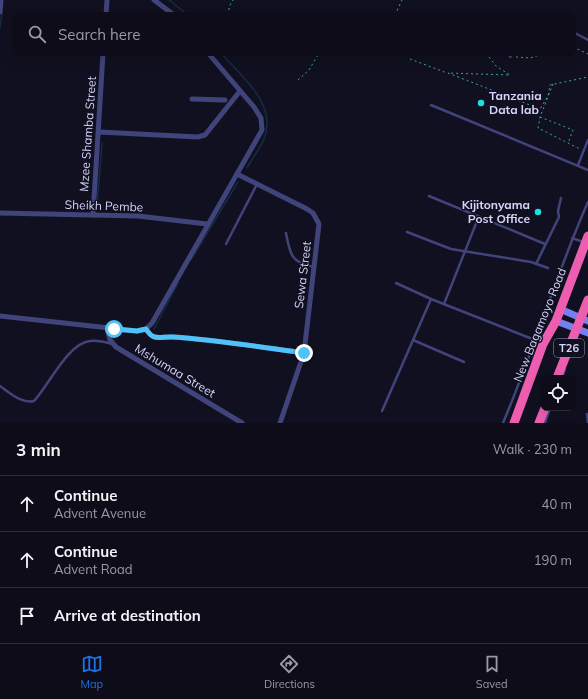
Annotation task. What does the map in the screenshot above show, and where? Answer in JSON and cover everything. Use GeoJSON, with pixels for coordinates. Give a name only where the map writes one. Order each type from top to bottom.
{"type":"FeatureCollection","features":[{"type":"Feature","properties":{"kind":"highway","name":"New Bagamoyo Road"},"geometry":{"type":"LineString","coordinates":[[514,423],[543,344],[556,321],[587,240]]}},
{"type":"Feature","properties":{"kind":"highway","name":"T26"},"geometry":{"type":"LineString","coordinates":[[558,375],[576,328],[584,320],[588,300]]}},
{"type":"Feature","properties":{"kind":"highway"},"geometry":{"type":"LineString","coordinates":[[539,423],[544,411]]}},
{"type":"Feature","properties":{"kind":"main road"},"geometry":{"type":"LineString","coordinates":[[560,309],[584,320]]}},
{"type":"Feature","properties":{"kind":"main road"},"geometry":{"type":"LineString","coordinates":[[556,321],[588,333]]}},
{"type":"Feature","properties":{"kind":"street"},"geometry":{"type":"LineString","coordinates":[[0,12],[2,0]]}},
{"type":"Feature","properties":{"kind":"street"},"geometry":{"type":"LineString","coordinates":[[106,12],[107,0]]}},
{"type":"Feature","properties":{"kind":"street"},"geometry":{"type":"LineString","coordinates":[[154,0],[170,12]]}},
{"type":"Feature","properties":{"kind":"street","name":"Mzee Shamba Street"},"geometry":{"type":"LineString","coordinates":[[93,215],[104,56]]}},
{"type":"Feature","properties":{"kind":"street"},"geometry":{"type":"LineString","coordinates":[[0,316],[137,331],[146,329],[156,315],[207,224],[260,135],[262,125],[258,113],[211,56]]}},
{"type":"Feature","properties":{"kind":"street"},"geometry":{"type":"LineString","coordinates":[[99,132],[198,137],[209,132],[240,91]]}},
{"type":"Feature","properties":{"kind":"street"},"geometry":{"type":"LineString","coordinates":[[192,99],[225,100]]}},
{"type":"Feature","properties":{"kind":"street","name":"Sewa Street"},"geometry":{"type":"LineString","coordinates":[[237,174],[313,212],[319,229],[304,353],[280,423]]}},
{"type":"Feature","properties":{"kind":"street","name":"Sheikh Pembe"},"geometry":{"type":"LineString","coordinates":[[0,213],[138,216],[207,224]]}},
{"type":"Feature","properties":{"kind":"street"},"geometry":{"type":"LineString","coordinates":[[107,328],[112,344]]}},
{"type":"Feature","properties":{"kind":"street"},"geometry":{"type":"LineString","coordinates":[[146,329],[154,338],[167,337],[209,339],[304,353]]}},
{"type":"Feature","properties":{"kind":"street","name":"Mshumaa Street"},"geometry":{"type":"LineString","coordinates":[[112,344],[242,423]]}},
{"type":"Feature","properties":{"kind":"lane"},"geometry":{"type":"LineString","coordinates":[[576,34],[588,40]]}},
{"type":"Feature","properties":{"kind":"lane"},"geometry":{"type":"LineString","coordinates":[[431,105],[588,170]]}},
{"type":"Feature","properties":{"kind":"lane"},"geometry":{"type":"LineString","coordinates":[[578,166],[588,140]]}},
{"type":"Feature","properties":{"kind":"lane"},"geometry":{"type":"LineString","coordinates":[[226,244],[257,184]]}},
{"type":"Feature","properties":{"kind":"lane"},"geometry":{"type":"LineString","coordinates":[[429,196],[545,244]]}},
{"type":"Feature","properties":{"kind":"lane"},"geometry":{"type":"LineString","coordinates":[[536,264],[559,217],[558,211],[561,198]]}},
{"type":"Feature","properties":{"kind":"lane"},"geometry":{"type":"LineString","coordinates":[[503,423],[572,238],[588,202]]}},
{"type":"Feature","properties":{"kind":"lane"},"geometry":{"type":"LineString","coordinates":[[444,304],[479,216]]}},
{"type":"Feature","properties":{"kind":"lane"},"geometry":{"type":"LineString","coordinates":[[407,232],[438,245],[536,264],[548,268]]}},
{"type":"Feature","properties":{"kind":"lane"},"geometry":{"type":"LineString","coordinates":[[286,233],[290,250],[296,261],[302,265],[315,267]]}},
{"type":"Feature","properties":{"kind":"lane"},"geometry":{"type":"LineString","coordinates":[[572,238],[587,240]]}},
{"type":"Feature","properties":{"kind":"lane"},"geometry":{"type":"LineString","coordinates":[[396,284],[535,340]]}},
{"type":"Feature","properties":{"kind":"lane"},"geometry":{"type":"LineString","coordinates":[[382,411],[431,299]]}},
{"type":"Feature","properties":{"kind":"lane"},"geometry":{"type":"LineString","coordinates":[[413,340],[464,362]]}},
{"type":"Feature","properties":{"kind":"lane"},"geometry":{"type":"LineString","coordinates":[[0,386],[28,402],[34,401],[66,359],[83,343],[91,341],[112,344]]}},
{"type":"Feature","properties":{"kind":"lane"},"geometry":{"type":"LineString","coordinates":[[563,364],[565,371],[563,375]]}},
{"type":"Feature","properties":{"kind":"lane"},"geometry":{"type":"LineString","coordinates":[[545,423],[549,411]]}},
{"type":"Feature","properties":{"kind":"lane"},"geometry":{"type":"LineString","coordinates":[[587,414],[588,423]]}},
{"type":"Feature","properties":{"kind":"path"},"geometry":{"type":"LineString","coordinates":[[229,12],[229,7],[233,0]]}},
{"type":"Feature","properties":{"kind":"path"},"geometry":{"type":"LineString","coordinates":[[396,12],[402,0]]}},
{"type":"Feature","properties":{"kind":"path"},"geometry":{"type":"LineString","coordinates":[[576,48],[588,54]]}},
{"type":"Feature","properties":{"kind":"path"},"geometry":{"type":"LineString","coordinates":[[298,80],[309,70],[316,56]]}},
{"type":"Feature","properties":{"kind":"path"},"geometry":{"type":"LineString","coordinates":[[448,73],[510,75],[496,66],[488,56]]}},
{"type":"Feature","properties":{"kind":"path"},"geometry":{"type":"LineString","coordinates":[[510,57],[530,58],[536,56]]}},
{"type":"Feature","properties":{"kind":"path"},"geometry":{"type":"LineString","coordinates":[[410,59],[540,109],[548,96],[550,85],[588,77]]}},
{"type":"Feature","properties":{"kind":"path"},"geometry":{"type":"LineString","coordinates":[[554,84],[540,117],[538,128],[584,150]]}},
{"type":"Feature","properties":{"kind":"path"},"geometry":{"type":"LineString","coordinates":[[540,117],[572,130],[568,143]]}},
{"type":"Feature","properties":{"kind":"waterway"},"geometry":{"type":"LineString","coordinates":[[169,0],[184,12]]}},
{"type":"Feature","properties":{"kind":"waterway"},"geometry":{"type":"LineString","coordinates":[[0,28],[2,12]]}},
{"type":"Feature","properties":{"kind":"waterway"},"geometry":{"type":"LineString","coordinates":[[224,56],[247,81],[262,102],[266,114],[267,126],[264,139],[247,168]]}},
{"type":"Feature","properties":{"kind":"waterway"},"geometry":{"type":"LineString","coordinates":[[97,208],[102,143]]}},
{"type":"Feature","properties":{"kind":"waterway"},"geometry":{"type":"LineString","coordinates":[[191,260],[238,182]]}},
{"type":"Feature","properties":{"kind":"waterway"},"geometry":{"type":"LineString","coordinates":[[154,329],[178,283]]}},
{"type":"Feature","properties":{"kind":"place","name":"Tanzania Data lab"},"geometry":{"type":"Point","coordinates":[481,103]}},
{"type":"Feature","properties":{"kind":"place","name":"Kijitonyama Post Office"},"geometry":{"type":"Point","coordinates":[538,212]}},
{"type":"Feature","properties":{"kind":"route"},"geometry":{"type":"LineString","coordinates":[[114,329],[137,331],[146,329],[154,338],[167,337],[209,339],[304,353]]}}]}
